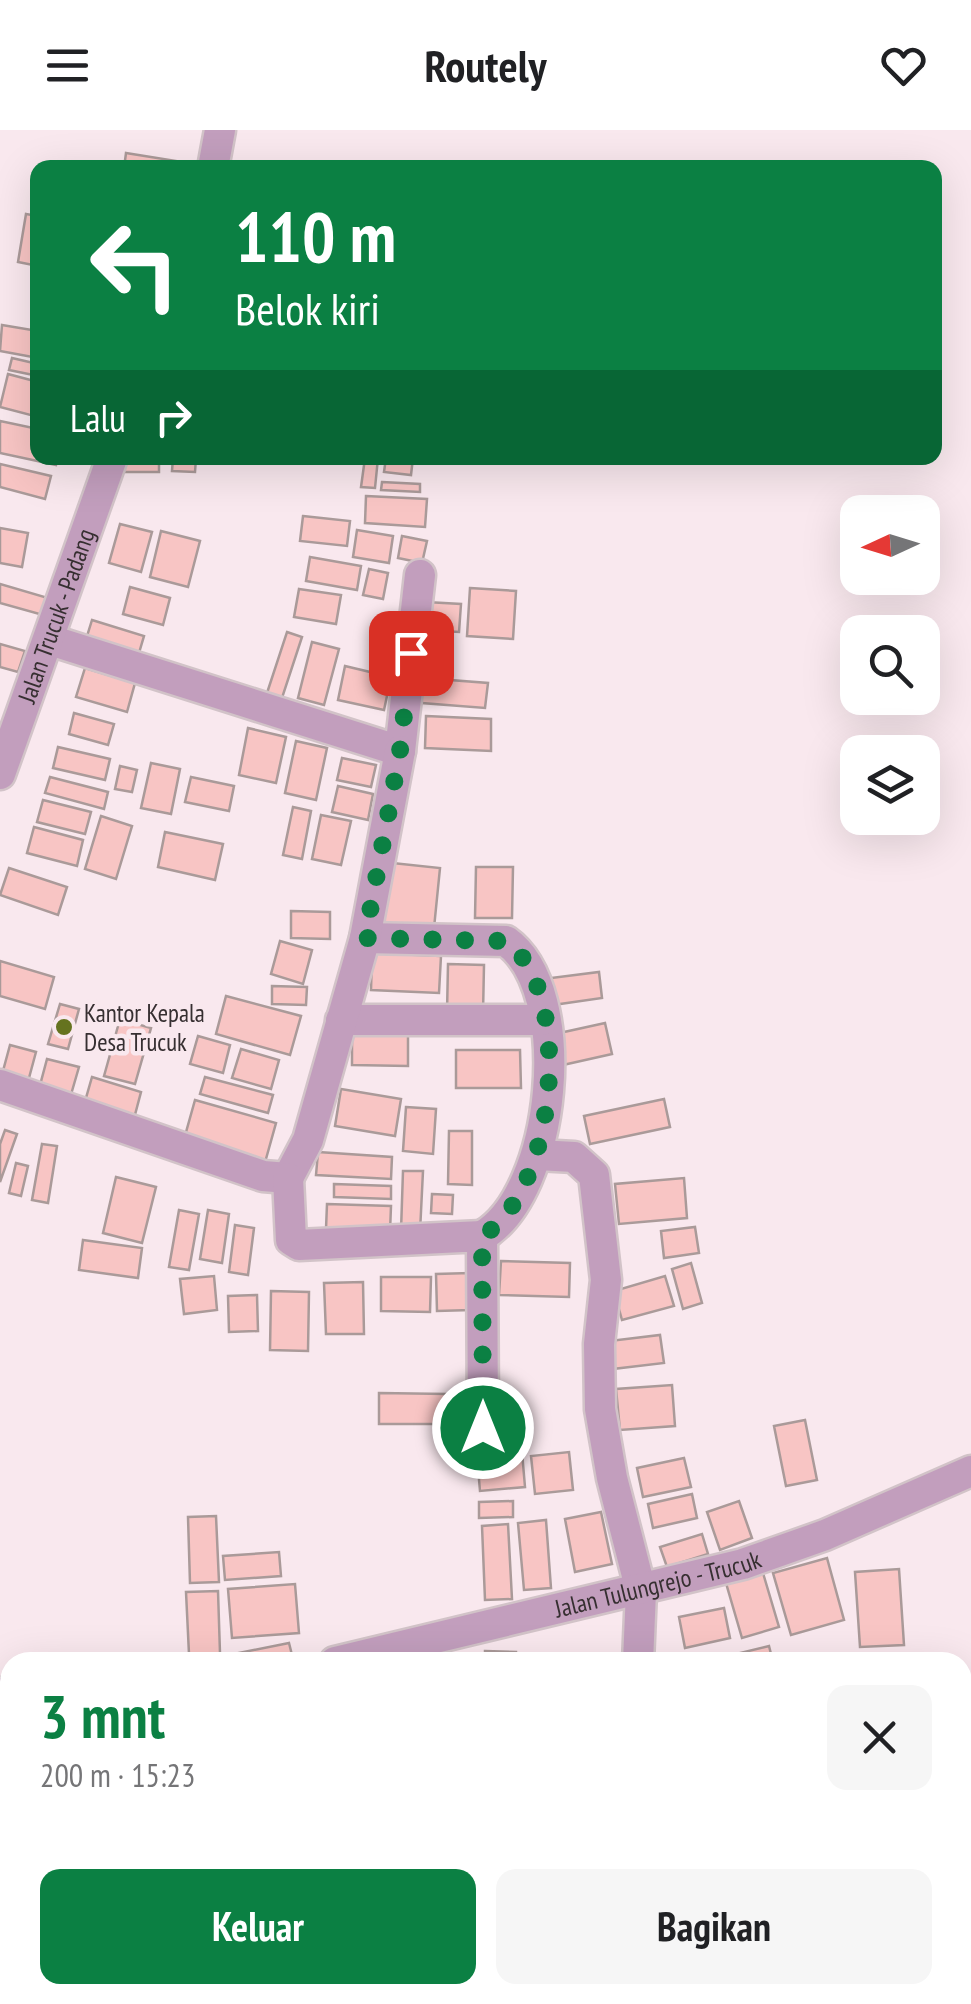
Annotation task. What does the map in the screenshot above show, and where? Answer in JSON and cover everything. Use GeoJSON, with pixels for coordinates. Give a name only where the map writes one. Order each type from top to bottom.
{"type":"FeatureCollection","features":[{"type":"Feature","properties":{"kind":"street"},"geometry":{"type":"LineString","coordinates":[[215,160],[220,130]]}},
{"type":"Feature","properties":{"kind":"street","name":"Jalan Trucuk - Padang"},"geometry":{"type":"LineString","coordinates":[[0,774],[110,465]]}},
{"type":"Feature","properties":{"kind":"street"},"geometry":{"type":"LineString","coordinates":[[365,938],[506,941],[529,963],[543,1020],[548,1113],[538,1156],[501,1220],[482,1236],[298,1245],[291,1240],[288,1228],[288,1178],[308,1140],[365,938],[400,751],[420,574]]}},
{"type":"Feature","properties":{"kind":"street"},"geometry":{"type":"LineString","coordinates":[[50,640],[400,751]]}},
{"type":"Feature","properties":{"kind":"street"},"geometry":{"type":"LineString","coordinates":[[342,1020],[543,1020]]}},
{"type":"Feature","properties":{"kind":"street"},"geometry":{"type":"LineString","coordinates":[[0,1085],[245,1170],[288,1178]]}},
{"type":"Feature","properties":{"kind":"street"},"geometry":{"type":"LineString","coordinates":[[538,1156],[574,1157],[594,1176],[606,1280],[599,1344],[600,1409],[641,1591],[638,1652]]}},
{"type":"Feature","properties":{"kind":"street"},"geometry":{"type":"LineString","coordinates":[[482,1236],[483,1428]]}},
{"type":"Feature","properties":{"kind":"street","name":"Jalan Tulungrejo - Trucuk"},"geometry":{"type":"LineString","coordinates":[[446,1650],[743,1564],[825,1535],[971,1471]]}},
{"type":"Feature","properties":{"kind":"building"},"geometry":{"type":"Polygon","coordinates":[[[126,153],[170,160],[125,160],[126,153]]]}},
{"type":"Feature","properties":{"kind":"building"},"geometry":{"type":"Polygon","coordinates":[[[26,214],[30,215],[30,264],[18,262],[26,214]]]}},
{"type":"Feature","properties":{"kind":"building"},"geometry":{"type":"Polygon","coordinates":[[[2,325],[30,330],[30,357],[0,351],[2,325]]]}},
{"type":"Feature","properties":{"kind":"building"},"geometry":{"type":"Polygon","coordinates":[[[12,358],[30,362],[30,374],[9,370],[12,358]]]}},
{"type":"Feature","properties":{"kind":"building"},"geometry":{"type":"Polygon","coordinates":[[[8,374],[30,380],[30,415],[0,407],[8,374]]]}},
{"type":"Feature","properties":{"kind":"building"},"geometry":{"type":"Polygon","coordinates":[[[0,421],[30,427],[30,459],[0,453],[0,421]]]}},
{"type":"Feature","properties":{"kind":"building"},"geometry":{"type":"Polygon","coordinates":[[[0,464],[51,476],[45,499],[0,487],[0,464]]]}},
{"type":"Feature","properties":{"kind":"building"},"geometry":{"type":"Polygon","coordinates":[[[123,465],[159,465],[159,472],[123,472],[123,465]]]}},
{"type":"Feature","properties":{"kind":"building"},"geometry":{"type":"Polygon","coordinates":[[[172,465],[196,465],[195,472],[172,471],[172,465]]]}},
{"type":"Feature","properties":{"kind":"building"},"geometry":{"type":"Polygon","coordinates":[[[364,465],[377,465],[375,488],[361,487],[364,465]]]}},
{"type":"Feature","properties":{"kind":"building"},"geometry":{"type":"Polygon","coordinates":[[[385,465],[412,465],[411,475],[384,472],[385,465]]]}},
{"type":"Feature","properties":{"kind":"building"},"geometry":{"type":"Polygon","coordinates":[[[382,482],[420,484],[420,492],[381,490],[382,482]]]}},
{"type":"Feature","properties":{"kind":"building"},"geometry":{"type":"Polygon","coordinates":[[[366,496],[427,499],[425,527],[365,523],[366,496]]]}},
{"type":"Feature","properties":{"kind":"building"},"geometry":{"type":"Polygon","coordinates":[[[303,516],[350,521],[347,546],[300,541],[303,516]]]}},
{"type":"Feature","properties":{"kind":"building"},"geometry":{"type":"Polygon","coordinates":[[[120,524],[152,532],[141,572],[109,563],[120,524]]]}},
{"type":"Feature","properties":{"kind":"building"},"geometry":{"type":"Polygon","coordinates":[[[0,528],[28,533],[22,567],[0,563],[0,528]]]}},
{"type":"Feature","properties":{"kind":"building"},"geometry":{"type":"Polygon","coordinates":[[[357,530],[393,536],[389,563],[353,557],[357,530]]]}},
{"type":"Feature","properties":{"kind":"building"},"geometry":{"type":"Polygon","coordinates":[[[161,531],[200,541],[188,587],[150,577],[161,531]]]}},
{"type":"Feature","properties":{"kind":"building"},"geometry":{"type":"Polygon","coordinates":[[[402,536],[427,541],[422,563],[398,558],[402,536]]]}},
{"type":"Feature","properties":{"kind":"building"},"geometry":{"type":"Polygon","coordinates":[[[310,557],[361,566],[357,590],[306,581],[310,557]]]}},
{"type":"Feature","properties":{"kind":"building"},"geometry":{"type":"Polygon","coordinates":[[[369,569],[388,573],[383,599],[363,595],[369,569]]]}},
{"type":"Feature","properties":{"kind":"building"},"geometry":{"type":"Polygon","coordinates":[[[0,584],[48,598],[43,615],[0,603],[0,584]]]}},
{"type":"Feature","properties":{"kind":"building"},"geometry":{"type":"Polygon","coordinates":[[[130,587],[170,598],[163,625],[123,614],[130,587]]]}},
{"type":"Feature","properties":{"kind":"building"},"geometry":{"type":"Polygon","coordinates":[[[470,588],[516,591],[513,639],[467,636],[470,588]]]}},
{"type":"Feature","properties":{"kind":"building"},"geometry":{"type":"Polygon","coordinates":[[[299,589],[341,595],[336,624],[294,617],[299,589]]]}},
{"type":"Feature","properties":{"kind":"building"},"geometry":{"type":"Polygon","coordinates":[[[426,602],[461,604],[459,632],[424,630],[426,602]]]}},
{"type":"Feature","properties":{"kind":"building"},"geometry":{"type":"Polygon","coordinates":[[[92,620],[144,636],[136,663],[84,646],[92,620]]]}},
{"type":"Feature","properties":{"kind":"building"},"geometry":{"type":"Polygon","coordinates":[[[287,632],[302,637],[282,698],[267,693],[287,632]]]}},
{"type":"Feature","properties":{"kind":"building"},"geometry":{"type":"Polygon","coordinates":[[[312,642],[339,649],[324,705],[298,698],[312,642]]]}},
{"type":"Feature","properties":{"kind":"building"},"geometry":{"type":"Polygon","coordinates":[[[0,644],[25,651],[18,672],[0,667],[0,644]]]}},
{"type":"Feature","properties":{"kind":"building"},"geometry":{"type":"Polygon","coordinates":[[[345,666],[391,677],[384,710],[338,700],[345,666]]]}},
{"type":"Feature","properties":{"kind":"building"},"geometry":{"type":"Polygon","coordinates":[[[85,668],[135,683],[127,712],[76,697],[85,668]]]}},
{"type":"Feature","properties":{"kind":"building"},"geometry":{"type":"Polygon","coordinates":[[[411,677],[488,683],[485,708],[409,702],[411,677]]]}},
{"type":"Feature","properties":{"kind":"building"},"geometry":{"type":"Polygon","coordinates":[[[74,713],[114,724],[108,745],[69,734],[74,713]]]}},
{"type":"Feature","properties":{"kind":"building"},"geometry":{"type":"Polygon","coordinates":[[[426,716],[491,719],[491,751],[425,748],[426,716]]]}},
{"type":"Feature","properties":{"kind":"building"},"geometry":{"type":"Polygon","coordinates":[[[248,728],[286,737],[276,783],[239,775],[248,728]]]}},
{"type":"Feature","properties":{"kind":"building"},"geometry":{"type":"Polygon","coordinates":[[[296,741],[327,748],[316,800],[285,793],[296,741]]]}},
{"type":"Feature","properties":{"kind":"building"},"geometry":{"type":"Polygon","coordinates":[[[58,747],[110,759],[105,780],[53,768],[58,747]]]}},
{"type":"Feature","properties":{"kind":"building"},"geometry":{"type":"Polygon","coordinates":[[[342,758],[376,765],[371,787],[337,780],[342,758]]]}},
{"type":"Feature","properties":{"kind":"building"},"geometry":{"type":"Polygon","coordinates":[[[151,763],[180,769],[171,814],[141,808],[151,763]]]}},
{"type":"Feature","properties":{"kind":"building"},"geometry":{"type":"Polygon","coordinates":[[[120,766],[137,770],[132,792],[115,789],[120,766]]]}},
{"type":"Feature","properties":{"kind":"building"},"geometry":{"type":"Polygon","coordinates":[[[50,777],[108,792],[104,809],[45,793],[50,777]]]}},
{"type":"Feature","properties":{"kind":"building"},"geometry":{"type":"Polygon","coordinates":[[[191,777],[234,786],[229,811],[185,802],[191,777]]]}},
{"type":"Feature","properties":{"kind":"building"},"geometry":{"type":"Polygon","coordinates":[[[338,786],[373,794],[368,820],[332,812],[338,786]]]}},
{"type":"Feature","properties":{"kind":"building"},"geometry":{"type":"Polygon","coordinates":[[[43,800],[91,812],[85,834],[37,822],[43,800]]]}},
{"type":"Feature","properties":{"kind":"building"},"geometry":{"type":"Polygon","coordinates":[[[293,807],[311,811],[302,859],[283,855],[293,807]]]}},
{"type":"Feature","properties":{"kind":"building"},"geometry":{"type":"Polygon","coordinates":[[[321,815],[351,821],[341,865],[312,859],[321,815]]]}},
{"type":"Feature","properties":{"kind":"building"},"geometry":{"type":"Polygon","coordinates":[[[101,816],[132,826],[116,879],[85,869],[101,816]]]}},
{"type":"Feature","properties":{"kind":"building"},"geometry":{"type":"Polygon","coordinates":[[[34,827],[83,840],[77,866],[27,853],[34,827]]]}},
{"type":"Feature","properties":{"kind":"building"},"geometry":{"type":"Polygon","coordinates":[[[165,832],[223,844],[215,880],[158,867],[165,832]]]}},
{"type":"Feature","properties":{"kind":"building"},"geometry":{"type":"Polygon","coordinates":[[[383,862],[440,868],[434,928],[377,923],[383,862]]]}},
{"type":"Feature","properties":{"kind":"building"},"geometry":{"type":"Polygon","coordinates":[[[476,867],[513,867],[512,918],[475,918],[476,867]]]}},
{"type":"Feature","properties":{"kind":"building"},"geometry":{"type":"Polygon","coordinates":[[[9,868],[67,887],[58,915],[0,895],[9,868]]]}},
{"type":"Feature","properties":{"kind":"building"},"geometry":{"type":"Polygon","coordinates":[[[291,911],[330,912],[330,939],[291,938],[291,911]]]}},
{"type":"Feature","properties":{"kind":"building"},"geometry":{"type":"Polygon","coordinates":[[[280,941],[312,950],[303,984],[271,974],[280,941]]]}},
{"type":"Feature","properties":{"kind":"building"},"geometry":{"type":"Polygon","coordinates":[[[372,953],[441,956],[439,993],[371,990],[372,953]]]}},
{"type":"Feature","properties":{"kind":"building"},"geometry":{"type":"Polygon","coordinates":[[[0,961],[54,977],[45,1009],[0,996],[0,961]]]}},
{"type":"Feature","properties":{"kind":"building"},"geometry":{"type":"Polygon","coordinates":[[[448,964],[484,965],[483,1014],[447,1013],[448,964]]]}},
{"type":"Feature","properties":{"kind":"building"},"geometry":{"type":"Polygon","coordinates":[[[599,972],[602,998],[546,1006],[543,979],[599,972]]]}},
{"type":"Feature","properties":{"kind":"building"},"geometry":{"type":"Polygon","coordinates":[[[272,986],[307,987],[306,1005],[272,1004],[272,986]]]}},
{"type":"Feature","properties":{"kind":"building"},"geometry":{"type":"Polygon","coordinates":[[[226,996],[301,1016],[290,1055],[216,1034],[226,996]]]}},
{"type":"Feature","properties":{"kind":"building","name":"Kantor Kepala Desa Trucuk"},"geometry":{"type":"Polygon","coordinates":[[[60,1004],[79,1009],[68,1049],[48,1044],[60,1004]]]}},
{"type":"Feature","properties":{"kind":"building"},"geometry":{"type":"Polygon","coordinates":[[[120,1019],[151,1028],[135,1084],[104,1076],[120,1019]]]}},
{"type":"Feature","properties":{"kind":"building"},"geometry":{"type":"Polygon","coordinates":[[[605,1023],[612,1054],[563,1065],[555,1034],[605,1023]]]}},
{"type":"Feature","properties":{"kind":"building"},"geometry":{"type":"Polygon","coordinates":[[[352,1032],[408,1032],[408,1066],[352,1065],[352,1032]]]}},
{"type":"Feature","properties":{"kind":"building"},"geometry":{"type":"Polygon","coordinates":[[[198,1036],[230,1045],[223,1073],[190,1064],[198,1036]]]}},
{"type":"Feature","properties":{"kind":"building"},"geometry":{"type":"Polygon","coordinates":[[[10,1045],[36,1052],[26,1089],[0,1082],[10,1045]]]}},
{"type":"Feature","properties":{"kind":"building"},"geometry":{"type":"Polygon","coordinates":[[[241,1049],[279,1060],[271,1089],[232,1078],[241,1049]]]}},
{"type":"Feature","properties":{"kind":"building"},"geometry":{"type":"Polygon","coordinates":[[[456,1050],[520,1050],[521,1088],[456,1088],[456,1050]]]}},
{"type":"Feature","properties":{"kind":"building"},"geometry":{"type":"Polygon","coordinates":[[[47,1059],[79,1067],[70,1098],[39,1089],[47,1059]]]}},
{"type":"Feature","properties":{"kind":"building"},"geometry":{"type":"Polygon","coordinates":[[[92,1077],[141,1092],[132,1126],[82,1112],[92,1077]]]}},
{"type":"Feature","properties":{"kind":"building"},"geometry":{"type":"Polygon","coordinates":[[[205,1077],[273,1095],[268,1113],[200,1094],[205,1077]]]}},
{"type":"Feature","properties":{"kind":"building"},"geometry":{"type":"Polygon","coordinates":[[[341,1089],[401,1099],[395,1136],[335,1126],[341,1089]]]}},
{"type":"Feature","properties":{"kind":"building"},"geometry":{"type":"Polygon","coordinates":[[[664,1099],[670,1127],[590,1144],[584,1116],[664,1099]]]}},
{"type":"Feature","properties":{"kind":"building"},"geometry":{"type":"Polygon","coordinates":[[[195,1100],[276,1123],[264,1166],[183,1143],[195,1100]]]}},
{"type":"Feature","properties":{"kind":"building"},"geometry":{"type":"Polygon","coordinates":[[[406,1107],[436,1109],[433,1154],[403,1151],[406,1107]]]}},
{"type":"Feature","properties":{"kind":"building"},"geometry":{"type":"Polygon","coordinates":[[[5,1130],[17,1134],[0,1182],[0,1144],[5,1130]]]}},
{"type":"Feature","properties":{"kind":"building"},"geometry":{"type":"Polygon","coordinates":[[[449,1131],[472,1131],[472,1185],[448,1184],[449,1131]]]}},
{"type":"Feature","properties":{"kind":"building"},"geometry":{"type":"Polygon","coordinates":[[[42,1144],[57,1146],[48,1203],[32,1200],[42,1144]]]}},
{"type":"Feature","properties":{"kind":"building"},"geometry":{"type":"Polygon","coordinates":[[[318,1152],[392,1157],[391,1179],[316,1175],[318,1152]]]}},
{"type":"Feature","properties":{"kind":"building"},"geometry":{"type":"Polygon","coordinates":[[[16,1163],[28,1166],[21,1196],[9,1193],[16,1163]]]}},
{"type":"Feature","properties":{"kind":"building"},"geometry":{"type":"Polygon","coordinates":[[[403,1171],[423,1171],[420,1232],[401,1231],[403,1171]]]}},
{"type":"Feature","properties":{"kind":"building"},"geometry":{"type":"Polygon","coordinates":[[[116,1177],[156,1187],[142,1243],[103,1233],[116,1177]]]}},
{"type":"Feature","properties":{"kind":"building"},"geometry":{"type":"Polygon","coordinates":[[[684,1178],[687,1218],[619,1224],[615,1184],[684,1178]]]}},
{"type":"Feature","properties":{"kind":"building"},"geometry":{"type":"Polygon","coordinates":[[[334,1184],[391,1186],[391,1199],[334,1197],[334,1184]]]}},
{"type":"Feature","properties":{"kind":"building"},"geometry":{"type":"Polygon","coordinates":[[[432,1194],[453,1195],[452,1214],[431,1213],[432,1194]]]}},
{"type":"Feature","properties":{"kind":"building"},"geometry":{"type":"Polygon","coordinates":[[[327,1204],[391,1206],[390,1232],[326,1229],[327,1204]]]}},
{"type":"Feature","properties":{"kind":"building"},"geometry":{"type":"Polygon","coordinates":[[[179,1210],[199,1214],[189,1270],[169,1267],[179,1210]]]}},
{"type":"Feature","properties":{"kind":"building"},"geometry":{"type":"Polygon","coordinates":[[[208,1210],[229,1214],[222,1263],[200,1259],[208,1210]]]}},
{"type":"Feature","properties":{"kind":"building"},"geometry":{"type":"Polygon","coordinates":[[[235,1225],[254,1228],[248,1275],[229,1272],[235,1225]]]}},
{"type":"Feature","properties":{"kind":"building"},"geometry":{"type":"Polygon","coordinates":[[[695,1227],[699,1253],[664,1258],[661,1231],[695,1227]]]}},
{"type":"Feature","properties":{"kind":"building"},"geometry":{"type":"Polygon","coordinates":[[[83,1240],[142,1248],[138,1278],[79,1270],[83,1240]]]}},
{"type":"Feature","properties":{"kind":"building"},"geometry":{"type":"Polygon","coordinates":[[[501,1261],[570,1263],[569,1297],[499,1295],[501,1261]]]}},
{"type":"Feature","properties":{"kind":"building"},"geometry":{"type":"Polygon","coordinates":[[[691,1263],[702,1303],[683,1309],[672,1269],[691,1263]]]}},
{"type":"Feature","properties":{"kind":"building"},"geometry":{"type":"Polygon","coordinates":[[[470,1273],[471,1310],[437,1311],[436,1274],[470,1273]]]}},
{"type":"Feature","properties":{"kind":"building"},"geometry":{"type":"Polygon","coordinates":[[[214,1276],[217,1310],[184,1314],[180,1279],[214,1276]]]}},
{"type":"Feature","properties":{"kind":"building"},"geometry":{"type":"Polygon","coordinates":[[[665,1276],[674,1306],[622,1320],[614,1291],[665,1276]]]}},
{"type":"Feature","properties":{"kind":"building"},"geometry":{"type":"Polygon","coordinates":[[[381,1277],[431,1277],[430,1312],[381,1311],[381,1277]]]}},
{"type":"Feature","properties":{"kind":"building"},"geometry":{"type":"Polygon","coordinates":[[[363,1282],[364,1334],[326,1334],[324,1283],[363,1282]]]}},
{"type":"Feature","properties":{"kind":"building"},"geometry":{"type":"Polygon","coordinates":[[[271,1291],[309,1292],[308,1351],[270,1350],[271,1291]]]}},
{"type":"Feature","properties":{"kind":"building"},"geometry":{"type":"Polygon","coordinates":[[[257,1295],[258,1331],[229,1332],[228,1296],[257,1295]]]}},
{"type":"Feature","properties":{"kind":"building"},"geometry":{"type":"Polygon","coordinates":[[[660,1335],[664,1363],[604,1370],[601,1342],[660,1335]]]}},
{"type":"Feature","properties":{"kind":"building"},"geometry":{"type":"Polygon","coordinates":[[[672,1385],[675,1426],[620,1430],[616,1389],[672,1385]]]}},
{"type":"Feature","properties":{"kind":"building"},"geometry":{"type":"Polygon","coordinates":[[[379,1393],[447,1394],[447,1424],[379,1424],[379,1393]]]}},
{"type":"Feature","properties":{"kind":"building"},"geometry":{"type":"Polygon","coordinates":[[[805,1420],[817,1480],[786,1486],[774,1426],[805,1420]]]}},
{"type":"Feature","properties":{"kind":"building"},"geometry":{"type":"Polygon","coordinates":[[[522,1452],[525,1487],[480,1491],[477,1456],[522,1452]]]}},
{"type":"Feature","properties":{"kind":"building"},"geometry":{"type":"Polygon","coordinates":[[[569,1452],[573,1490],[535,1494],[531,1456],[569,1452]]]}},
{"type":"Feature","properties":{"kind":"building"},"geometry":{"type":"Polygon","coordinates":[[[684,1458],[691,1487],[643,1497],[637,1468],[684,1458]]]}},
{"type":"Feature","properties":{"kind":"building"},"geometry":{"type":"Polygon","coordinates":[[[692,1494],[697,1518],[653,1528],[648,1504],[692,1494]]]}},
{"type":"Feature","properties":{"kind":"building"},"geometry":{"type":"Polygon","coordinates":[[[513,1501],[513,1517],[479,1518],[479,1502],[513,1501]]]}},
{"type":"Feature","properties":{"kind":"building"},"geometry":{"type":"Polygon","coordinates":[[[739,1501],[752,1538],[720,1550],[707,1512],[739,1501]]]}},
{"type":"Feature","properties":{"kind":"building"},"geometry":{"type":"Polygon","coordinates":[[[601,1512],[612,1564],[575,1572],[565,1519],[601,1512]]]}},
{"type":"Feature","properties":{"kind":"building"},"geometry":{"type":"Polygon","coordinates":[[[216,1516],[219,1582],[190,1583],[188,1517],[216,1516]]]}},
{"type":"Feature","properties":{"kind":"building"},"geometry":{"type":"Polygon","coordinates":[[[546,1520],[551,1588],[524,1590],[518,1523],[546,1520]]]}},
{"type":"Feature","properties":{"kind":"building"},"geometry":{"type":"Polygon","coordinates":[[[508,1524],[512,1599],[485,1600],[482,1526],[508,1524]]]}},
{"type":"Feature","properties":{"kind":"building"},"geometry":{"type":"Polygon","coordinates":[[[702,1534],[708,1554],[667,1567],[660,1547],[702,1534]]]}},
{"type":"Feature","properties":{"kind":"building"},"geometry":{"type":"Polygon","coordinates":[[[279,1552],[281,1576],[225,1580],[223,1556],[279,1552]]]}},
{"type":"Feature","properties":{"kind":"building"},"geometry":{"type":"Polygon","coordinates":[[[827,1558],[844,1620],[791,1635],[773,1573],[827,1558]]]}},
{"type":"Feature","properties":{"kind":"building"},"geometry":{"type":"Polygon","coordinates":[[[899,1569],[904,1645],[860,1647],[855,1572],[899,1569]]]}},
{"type":"Feature","properties":{"kind":"building"},"geometry":{"type":"Polygon","coordinates":[[[763,1573],[779,1627],[742,1638],[726,1583],[763,1573]]]}},
{"type":"Feature","properties":{"kind":"building"},"geometry":{"type":"Polygon","coordinates":[[[295,1584],[299,1633],[232,1638],[228,1589],[295,1584]]]}},
{"type":"Feature","properties":{"kind":"building"},"geometry":{"type":"Polygon","coordinates":[[[218,1591],[220,1652],[189,1652],[186,1592],[218,1591]]]}},
{"type":"Feature","properties":{"kind":"building"},"geometry":{"type":"Polygon","coordinates":[[[724,1608],[730,1638],[685,1648],[679,1617],[724,1608]]]}},
{"type":"Feature","properties":{"kind":"building"},"geometry":{"type":"Polygon","coordinates":[[[289,1643],[291,1652],[244,1652],[289,1643]]]}},
{"type":"Feature","properties":{"kind":"building"},"geometry":{"type":"Polygon","coordinates":[[[769,1646],[770,1652],[744,1652],[769,1646]]]}},
{"type":"Feature","properties":{"kind":"place","name":"Kantor Kepala Desa Trucuk"},"geometry":{"type":"Point","coordinates":[64,1027]}},
{"type":"Feature","properties":{"kind":"route"},"geometry":{"type":"LineString","coordinates":[[411,653],[400,751],[365,938],[506,941],[529,963],[545,1035],[548,1113],[538,1156],[501,1220],[482,1236],[483,1428]]}}]}
